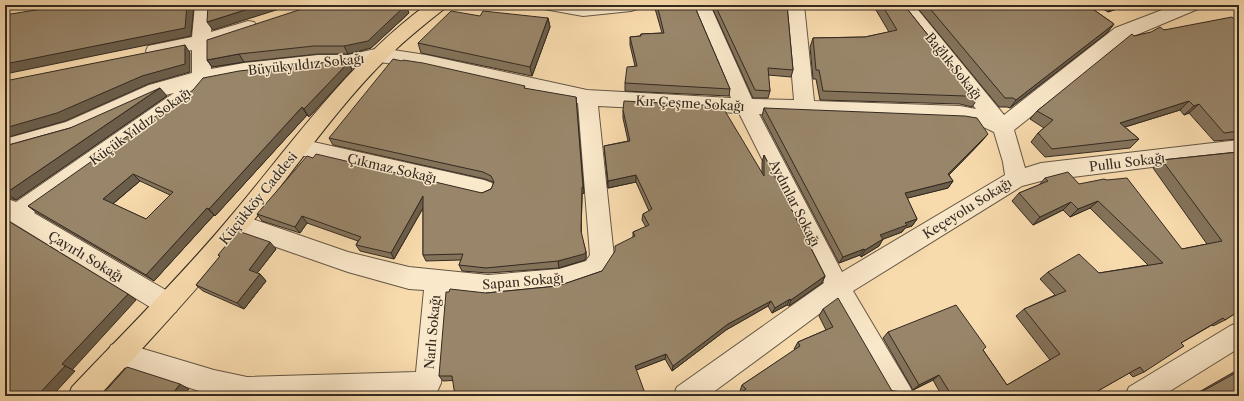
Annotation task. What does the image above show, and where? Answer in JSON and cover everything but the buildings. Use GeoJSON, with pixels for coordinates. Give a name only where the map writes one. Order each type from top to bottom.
{"type":"FeatureCollection","features":[{"type":"Feature","properties":{"kind":"main road","name":"Küçükköy Caddesi"},"geometry":{"type":"LineString","coordinates":[[81,396],[167,304],[238,224],[348,88],[410,25],[438,5]]}},
{"type":"Feature","properties":{"kind":"street","name":"Küçük Yıldız Sokağı"},"geometry":{"type":"LineString","coordinates":[[11,211],[191,91],[202,78],[201,42],[204,5]]}},
{"type":"Feature","properties":{"kind":"street"},"geometry":{"type":"LineString","coordinates":[[550,5],[583,10],[632,5]]}},
{"type":"Feature","properties":{"kind":"street","name":"Aydınlar Sokağı"},"geometry":{"type":"LineString","coordinates":[[701,5],[745,106],[838,287],[901,396]]}},
{"type":"Feature","properties":{"kind":"street"},"geometry":{"type":"LineString","coordinates":[[795,5],[805,107]]}},
{"type":"Feature","properties":{"kind":"street","name":"Bağlık Sokağı"},"geometry":{"type":"LineString","coordinates":[[904,5],[1003,127]]}},
{"type":"Feature","properties":{"kind":"street"},"geometry":{"type":"LineString","coordinates":[[1003,127],[1122,33],[1192,5]]}},
{"type":"Feature","properties":{"kind":"street"},"geometry":{"type":"LineString","coordinates":[[138,54],[201,42],[260,19]]}},
{"type":"Feature","properties":{"kind":"street"},"geometry":{"type":"LineString","coordinates":[[1105,21],[1122,33]]}},
{"type":"Feature","properties":{"kind":"street","name":"Büyükyıldız Sokağı"},"geometry":{"type":"LineString","coordinates":[[5,147],[71,128],[156,90],[202,78],[244,70],[318,62],[348,62],[380,55]]}},
{"type":"Feature","properties":{"kind":"street","name":"Kır Çeşme Sokağı"},"geometry":{"type":"LineString","coordinates":[[380,55],[426,62],[586,98],[960,114],[982,118],[1003,127]]}},
{"type":"Feature","properties":{"kind":"street","name":"Sapan Sokağı"},"geometry":{"type":"LineString","coordinates":[[238,224],[348,262],[409,278],[488,286],[559,280],[594,269],[602,257],[586,98]]}},
{"type":"Feature","properties":{"kind":"street","name":"Keçeyolu Sokağı"},"geometry":{"type":"LineString","coordinates":[[686,396],[838,287],[1016,179],[1014,162],[1003,127]]}},
{"type":"Feature","properties":{"kind":"street","name":"Çıkmaz Sokağı"},"geometry":{"type":"LineString","coordinates":[[300,147],[484,189]]}},
{"type":"Feature","properties":{"kind":"street","name":"Pullu Sokağı"},"geometry":{"type":"LineString","coordinates":[[1016,179],[1040,172],[1239,148]]}},
{"type":"Feature","properties":{"kind":"street","name":"Çayırlı Sokağı"},"geometry":{"type":"LineString","coordinates":[[11,211],[167,304]]}},
{"type":"Feature","properties":{"kind":"street","name":"Narlı Sokağı"},"geometry":{"type":"LineString","coordinates":[[120,354],[245,393],[408,386],[427,390],[437,281]]}},
{"type":"Feature","properties":{"kind":"street"},"geometry":{"type":"LineString","coordinates":[[1138,396],[1239,334]]}}]}
